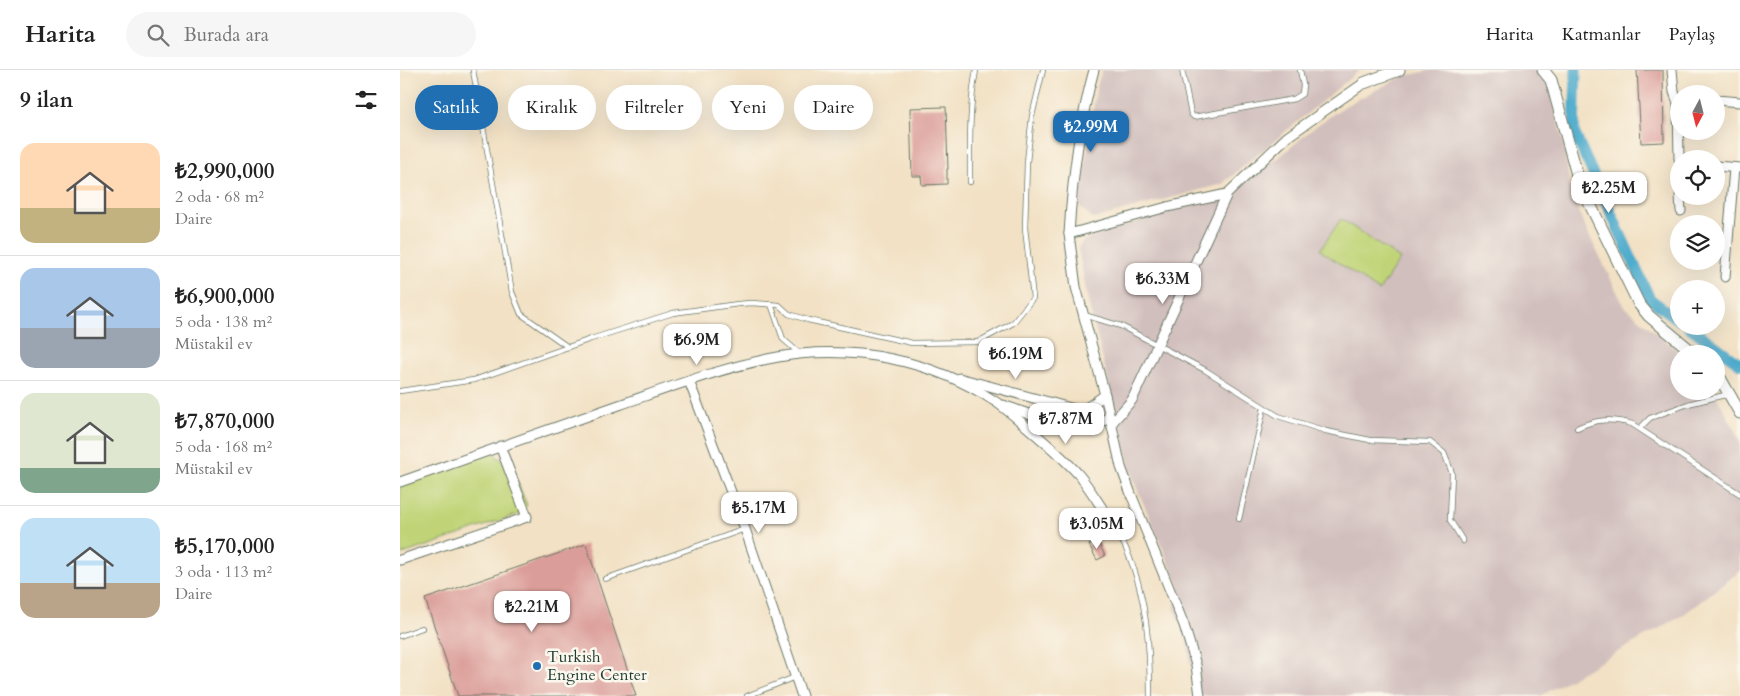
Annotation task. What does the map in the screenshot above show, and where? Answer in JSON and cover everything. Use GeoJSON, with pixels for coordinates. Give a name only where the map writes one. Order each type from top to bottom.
{"type":"FeatureCollection","features":[{"type":"Feature","properties":{"kind":"street"},"geometry":{"type":"LineString","coordinates":[[1094,70],[1084,113],[1071,204],[1069,234],[1076,287],[1105,395],[1121,467],[1130,494],[1184,625],[1196,665],[1200,696]]}},
{"type":"Feature","properties":{"kind":"street"},"geometry":{"type":"LineString","coordinates":[[998,403],[1063,424],[1084,428],[1110,420],[1132,400],[1227,194],[1287,137],[1364,83],[1399,70]]}},
{"type":"Feature","properties":{"kind":"street"},"geometry":{"type":"LineString","coordinates":[[1543,70],[1551,80],[1579,182],[1638,304],[1649,316],[1684,345]]}},
{"type":"Feature","properties":{"kind":"street"},"geometry":{"type":"LineString","coordinates":[[1672,70],[1673,85]]}},
{"type":"Feature","properties":{"kind":"street"},"geometry":{"type":"LineString","coordinates":[[1725,101],[1740,102]]}},
{"type":"Feature","properties":{"kind":"street"},"geometry":{"type":"LineString","coordinates":[[1724,277],[1737,168]]}},
{"type":"Feature","properties":{"kind":"street"},"geometry":{"type":"LineString","coordinates":[[1069,234],[1227,194]]}},
{"type":"Feature","properties":{"kind":"street"},"geometry":{"type":"LineString","coordinates":[[1681,205],[1681,210]]}},
{"type":"Feature","properties":{"kind":"street"},"geometry":{"type":"LineString","coordinates":[[400,482],[689,381],[752,362],[800,355],[842,353],[877,356],[1082,411],[1105,395]]}},
{"type":"Feature","properties":{"kind":"street"},"geometry":{"type":"LineString","coordinates":[[942,374],[998,403],[1063,457],[1080,476],[1106,514]]}},
{"type":"Feature","properties":{"kind":"street"},"geometry":{"type":"LineString","coordinates":[[689,381],[745,529],[802,696]]}},
{"type":"Feature","properties":{"kind":"street"},"geometry":{"type":"LineString","coordinates":[[1725,386],[1740,413]]}},
{"type":"Feature","properties":{"kind":"street"},"geometry":{"type":"LineString","coordinates":[[400,560],[527,517],[500,446]]}},
{"type":"Feature","properties":{"kind":"lane"},"geometry":{"type":"LineString","coordinates":[[473,70],[512,292],[521,314],[568,347]]}},
{"type":"Feature","properties":{"kind":"lane"},"geometry":{"type":"LineString","coordinates":[[970,182],[971,101],[976,70]]}},
{"type":"Feature","properties":{"kind":"lane"},"geometry":{"type":"LineString","coordinates":[[400,391],[474,380],[568,347],[673,314],[738,304],[779,305],[789,314],[808,320],[912,343],[978,342],[1013,324],[1033,298],[1025,228],[1027,162],[1032,116],[1043,70]]}},
{"type":"Feature","properties":{"kind":"lane"},"geometry":{"type":"LineString","coordinates":[[1182,70],[1191,114],[1194,117],[1294,100],[1302,94],[1303,85],[1300,70]]}},
{"type":"Feature","properties":{"kind":"lane"},"geometry":{"type":"LineString","coordinates":[[771,304],[783,340],[800,355]]}},
{"type":"Feature","properties":{"kind":"lane"},"geometry":{"type":"LineString","coordinates":[[1083,314],[1121,326],[1205,370],[1278,416],[1326,431],[1370,440],[1430,442],[1444,453],[1452,473],[1450,520],[1463,541]]}},
{"type":"Feature","properties":{"kind":"lane"},"geometry":{"type":"LineString","coordinates":[[1640,428],[1650,418],[1688,404],[1730,394]]}},
{"type":"Feature","properties":{"kind":"lane"},"geometry":{"type":"LineString","coordinates":[[1239,519],[1264,408]]}},
{"type":"Feature","properties":{"kind":"lane"},"geometry":{"type":"LineString","coordinates":[[1578,428],[1595,421],[1613,420],[1632,424],[1740,494]]}},
{"type":"Feature","properties":{"kind":"lane"},"geometry":{"type":"LineString","coordinates":[[1106,514],[1127,551],[1141,596],[1148,642],[1150,696]]}},
{"type":"Feature","properties":{"kind":"lane"},"geometry":{"type":"LineString","coordinates":[[605,579],[745,529]]}},
{"type":"Feature","properties":{"kind":"lane"},"geometry":{"type":"LineString","coordinates":[[400,636],[422,628]]}},
{"type":"Feature","properties":{"kind":"lane"},"geometry":{"type":"LineString","coordinates":[[747,696],[795,677]]}},
{"type":"Feature","properties":{"kind":"shaded area"},"geometry":{"type":"Polygon","coordinates":[[[1102,70],[1360,70],[1222,184],[1093,219],[1079,206],[1096,90],[1102,70]]]}},
{"type":"Feature","properties":{"kind":"shaded area"},"geometry":{"type":"Polygon","coordinates":[[[1432,70],[1532,70],[1540,76],[1550,89],[1563,139],[1570,189],[1584,225],[1624,306],[1670,345],[1670,400],[1718,400],[1740,441],[1740,571],[1683,615],[1540,696],[1195,696],[1187,641],[1174,609],[1179,586],[1133,479],[1088,301],[1078,248],[1084,240],[1241,185],[1277,159],[1316,126],[1345,106],[1401,77],[1432,70]]]}},
{"type":"Feature","properties":{"kind":"green space"},"geometry":{"type":"Polygon","coordinates":[[[1341,219],[1400,259],[1379,291],[1320,250],[1341,219]]]}},
{"type":"Feature","properties":{"kind":"green space"},"geometry":{"type":"Polygon","coordinates":[[[490,450],[513,471],[527,505],[519,514],[400,555],[400,482],[490,450]]]}},
{"type":"Feature","properties":{"kind":"building"},"geometry":{"type":"Polygon","coordinates":[[[1637,70],[1663,70],[1664,142],[1641,143],[1637,70]]]}},
{"type":"Feature","properties":{"kind":"building"},"geometry":{"type":"Polygon","coordinates":[[[946,107],[947,184],[922,185],[921,176],[912,176],[910,108],[946,107]]]}},
{"type":"Feature","properties":{"kind":"building"},"geometry":{"type":"Polygon","coordinates":[[[1098,541],[1105,556],[1097,560],[1089,545],[1098,541]]]}},
{"type":"Feature","properties":{"kind":"building","name":"Turkish Engine Center"},"geometry":{"type":"Polygon","coordinates":[[[586,544],[636,696],[458,696],[425,599],[586,544]]]}},
{"type":"Feature","properties":{"kind":"waterway"},"geometry":{"type":"LineString","coordinates":[[1576,70],[1574,132],[1650,299],[1670,313]]}},
{"type":"Feature","properties":{"kind":"waterway"},"geometry":{"type":"LineString","coordinates":[[1700,335],[1740,364]]}},
{"type":"Feature","properties":{"kind":"place","name":"Turkish Engine Center"},"geometry":{"type":"Point","coordinates":[537,666]}}]}
